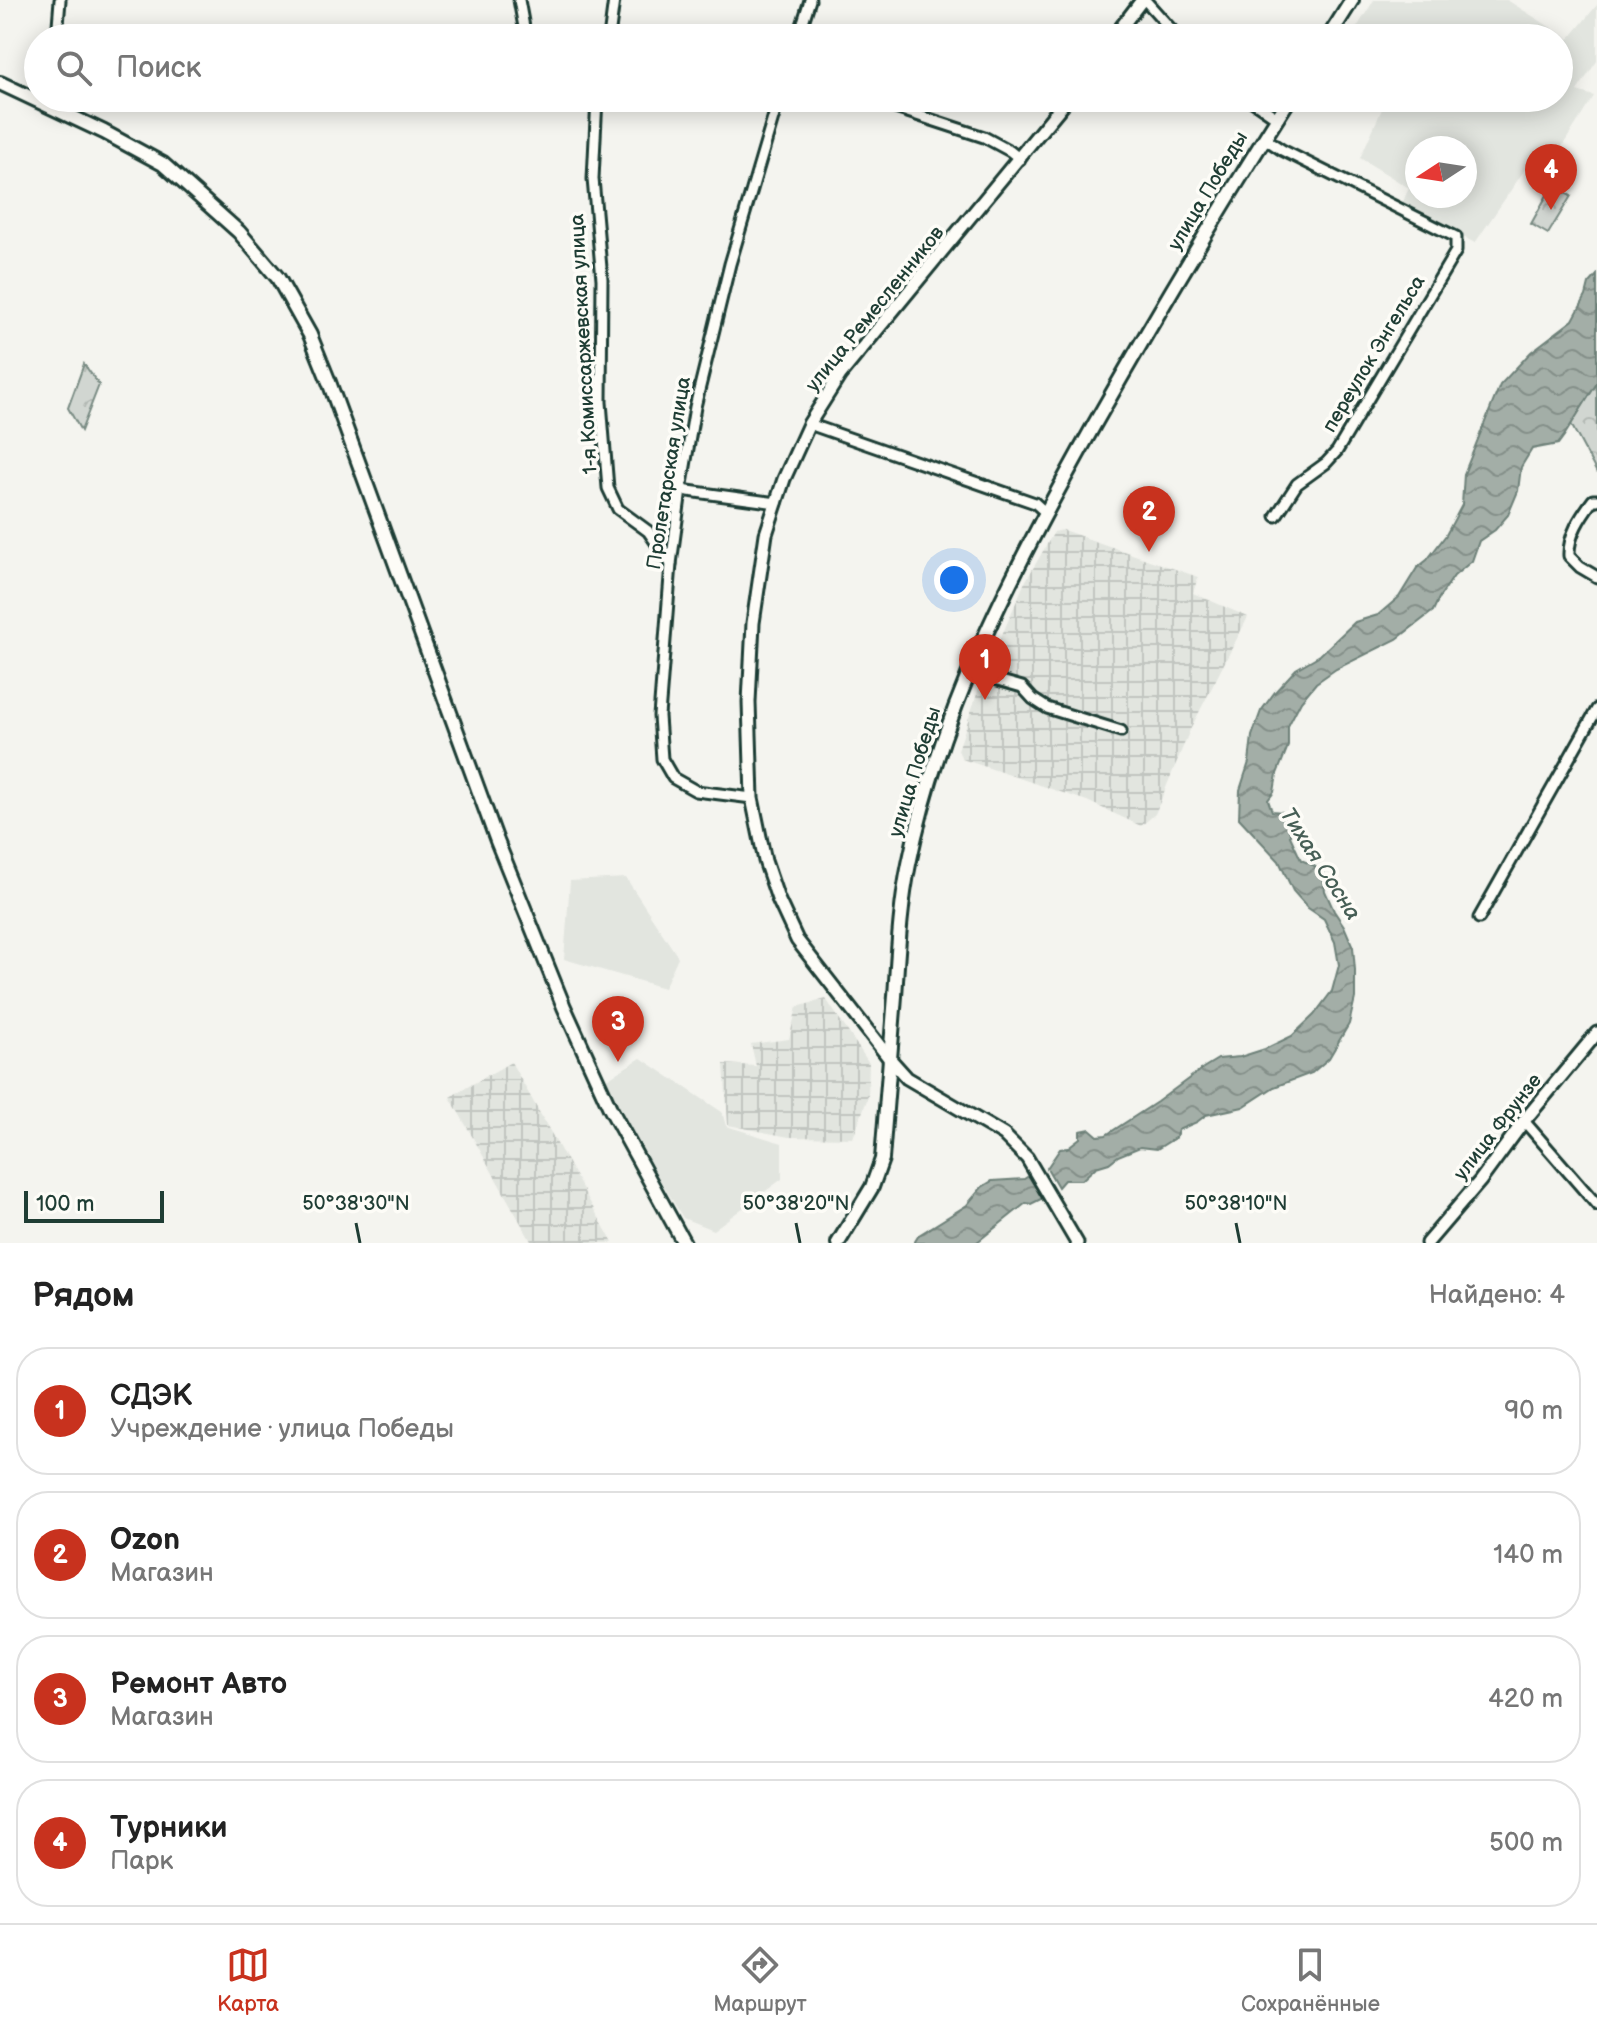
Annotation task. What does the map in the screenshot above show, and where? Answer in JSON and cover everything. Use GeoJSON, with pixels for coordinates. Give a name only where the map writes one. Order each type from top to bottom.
{"type":"FeatureCollection","features":[{"type":"Feature","properties":{"kind":"main road"},"geometry":{"type":"LineString","coordinates":[[1337,24],[1352,0]]}},
{"type":"Feature","properties":{"kind":"main road"},"geometry":{"type":"LineString","coordinates":[[0,83],[24,93]]}},
{"type":"Feature","properties":{"kind":"main road"},"geometry":{"type":"LineString","coordinates":[[66,112],[163,164],[239,232],[278,278],[310,335],[497,841],[564,1007],[610,1108],[684,1243]]}},
{"type":"Feature","properties":{"kind":"main road","name":"улица Победы"},"geometry":{"type":"LineString","coordinates":[[838,1243],[872,1187],[882,1159],[901,919],[909,864],[943,741],[970,672],[1008,585],[1045,512],[1156,316],[1281,112]]}},
{"type":"Feature","properties":{"kind":"street"},"geometry":{"type":"LineString","coordinates":[[58,24],[60,0]]}},
{"type":"Feature","properties":{"kind":"street"},"geometry":{"type":"LineString","coordinates":[[519,0],[523,24]]}},
{"type":"Feature","properties":{"kind":"street"},"geometry":{"type":"LineString","coordinates":[[611,24],[614,0]]}},
{"type":"Feature","properties":{"kind":"street"},"geometry":{"type":"LineString","coordinates":[[802,24],[810,0]]}},
{"type":"Feature","properties":{"kind":"street"},"geometry":{"type":"LineString","coordinates":[[1124,24],[1143,0],[1166,24]]}},
{"type":"Feature","properties":{"kind":"street","name":"1-я Комиссаржевская улица"},"geometry":{"type":"LineString","coordinates":[[596,112],[593,179],[602,279],[601,402],[608,488],[618,509],[648,531],[671,564]]}},
{"type":"Feature","properties":{"kind":"street","name":"Пролетарская улица"},"geometry":{"type":"LineString","coordinates":[[752,798],[696,791],[673,778],[662,759],[659,716],[671,564],[695,407],[730,264],[775,112]]}},
{"type":"Feature","properties":{"kind":"street"},"geometry":{"type":"LineString","coordinates":[[908,112],[984,137],[1020,159]]}},
{"type":"Feature","properties":{"kind":"street","name":"улица Ремесленников"},"geometry":{"type":"LineString","coordinates":[[1057,112],[892,309],[840,375],[809,424],[784,479],[766,534],[753,623],[749,702],[752,798],[765,861],[797,940],[907,1078],[1004,1135],[1027,1158],[1077,1243]]}},
{"type":"Feature","properties":{"kind":"street"},"geometry":{"type":"LineString","coordinates":[[1268,112],[1277,118]]}},
{"type":"Feature","properties":{"kind":"street","name":"переулок Энгельса"},"geometry":{"type":"LineString","coordinates":[[1264,138],[1282,150],[1456,237],[1456,251],[1337,451],[1297,484],[1276,516]]}},
{"type":"Feature","properties":{"kind":"street"},"geometry":{"type":"LineString","coordinates":[[809,424],[1035,503],[1045,512]]}},
{"type":"Feature","properties":{"kind":"street"},"geometry":{"type":"LineString","coordinates":[[681,490],[777,503]]}},
{"type":"Feature","properties":{"kind":"street"},"geometry":{"type":"LineString","coordinates":[[1597,500],[1593,500],[1584,512],[1569,543],[1569,556],[1597,577]]}},
{"type":"Feature","properties":{"kind":"street"},"geometry":{"type":"LineString","coordinates":[[970,672],[1022,687],[1047,708],[1121,731]]}},
{"type":"Feature","properties":{"kind":"street"},"geometry":{"type":"LineString","coordinates":[[1479,918],[1597,709]]}},
{"type":"Feature","properties":{"kind":"street","name":"улица Фрунзе"},"geometry":{"type":"LineString","coordinates":[[1427,1243],[1597,1033]]}},
{"type":"Feature","properties":{"kind":"street"},"geometry":{"type":"LineString","coordinates":[[1524,1121],[1597,1205]]}},
{"type":"Feature","properties":{"kind":"shaded area"},"geometry":{"type":"Polygon","coordinates":[[[1374,0],[1507,0],[1545,24],[1359,24],[1374,0]]]}},
{"type":"Feature","properties":{"kind":"shaded area"},"geometry":{"type":"Polygon","coordinates":[[[1597,5],[1597,61],[1577,91],[1594,96],[1556,156],[1538,150],[1475,243],[1405,208],[1477,208],[1477,136],[1405,136],[1405,186],[1360,158],[1381,112],[1573,112],[1573,34],[1597,5]]]}},
{"type":"Feature","properties":{"kind":"shaded area"},"geometry":{"type":"Polygon","coordinates":[[[1063,530],[1198,577],[1193,593],[1248,617],[1190,730],[1155,814],[1141,826],[1087,801],[962,759],[958,750],[979,688],[1024,584],[1054,532],[1063,530]]]}},
{"type":"Feature","properties":{"kind":"shaded area"},"geometry":{"type":"Polygon","coordinates":[[[626,878],[678,957],[664,988],[564,959],[570,881],[626,878]]]}},
{"type":"Feature","properties":{"kind":"shaded area"},"geometry":{"type":"Polygon","coordinates":[[[826,999],[869,1063],[868,1097],[853,1138],[789,1137],[728,1125],[724,1064],[756,1066],[751,1044],[789,1039],[797,1007],[826,999]]]}},
{"type":"Feature","properties":{"kind":"shaded area"},"geometry":{"type":"Polygon","coordinates":[[[641,1058],[722,1112],[726,1126],[782,1143],[782,1179],[713,1230],[683,1218],[627,1124],[605,1080],[641,1058]]]}},
{"type":"Feature","properties":{"kind":"shaded area"},"geometry":{"type":"Polygon","coordinates":[[[511,1062],[613,1243],[532,1243],[450,1097],[511,1062]]]}},
{"type":"Feature","properties":{"kind":"green space"},"geometry":{"type":"Polygon","coordinates":[[[1552,186],[1571,196],[1548,234],[1531,224],[1552,186]]]}},
{"type":"Feature","properties":{"kind":"green space"},"geometry":{"type":"Polygon","coordinates":[[[84,364],[99,385],[81,431],[68,408],[84,364]]]}},
{"type":"Feature","properties":{"kind":"green space"},"geometry":{"type":"Polygon","coordinates":[[[1597,383],[1597,473],[1571,424],[1597,383]]]}},
{"type":"Feature","properties":{"kind":"water"},"geometry":{"type":"Polygon","coordinates":[[[1597,275],[1597,383],[1564,436],[1558,444],[1532,449],[1521,467],[1518,491],[1508,515],[1495,530],[1479,541],[1472,561],[1454,576],[1433,611],[1397,639],[1336,669],[1316,683],[1301,701],[1288,726],[1288,746],[1274,792],[1268,800],[1272,811],[1282,812],[1289,819],[1290,836],[1301,860],[1323,873],[1325,891],[1353,947],[1355,998],[1349,1024],[1329,1058],[1312,1073],[1274,1087],[1243,1107],[1206,1115],[1178,1130],[1176,1137],[1157,1149],[1140,1147],[1096,1167],[1082,1180],[1064,1180],[1058,1187],[1047,1168],[1060,1149],[1067,1148],[1080,1138],[1080,1131],[1090,1129],[1098,1136],[1106,1135],[1218,1059],[1240,1057],[1292,1036],[1314,1015],[1332,991],[1339,965],[1335,942],[1324,919],[1308,908],[1293,891],[1279,861],[1239,818],[1240,790],[1261,711],[1296,669],[1320,655],[1355,622],[1378,615],[1399,597],[1417,568],[1446,535],[1462,505],[1464,474],[1500,385],[1531,352],[1573,320],[1589,284],[1597,275]]]}},
{"type":"Feature","properties":{"kind":"water"},"geometry":{"type":"Polygon","coordinates":[[[1035,1172],[1049,1195],[1031,1204],[1026,1203],[976,1243],[914,1243],[919,1235],[967,1205],[982,1187],[992,1181],[1024,1179],[1035,1172]]]}},
{"type":"Feature","properties":{"kind":"place","name":"Турники"},"geometry":{"type":"Point","coordinates":[1551,210]}},
{"type":"Feature","properties":{"kind":"place","name":"Ozon"},"geometry":{"type":"Point","coordinates":[1149,552]}},
{"type":"Feature","properties":{"kind":"place","name":"СДЭК"},"geometry":{"type":"Point","coordinates":[985,700]}},
{"type":"Feature","properties":{"kind":"place","name":"Ремонт Авто"},"geometry":{"type":"Point","coordinates":[618,1062]}},
{"type":"Feature","properties":{"kind":"water label","name":"Тихая Сосна"},"geometry":{"type":"Point","coordinates":[1320,864]}}]}
